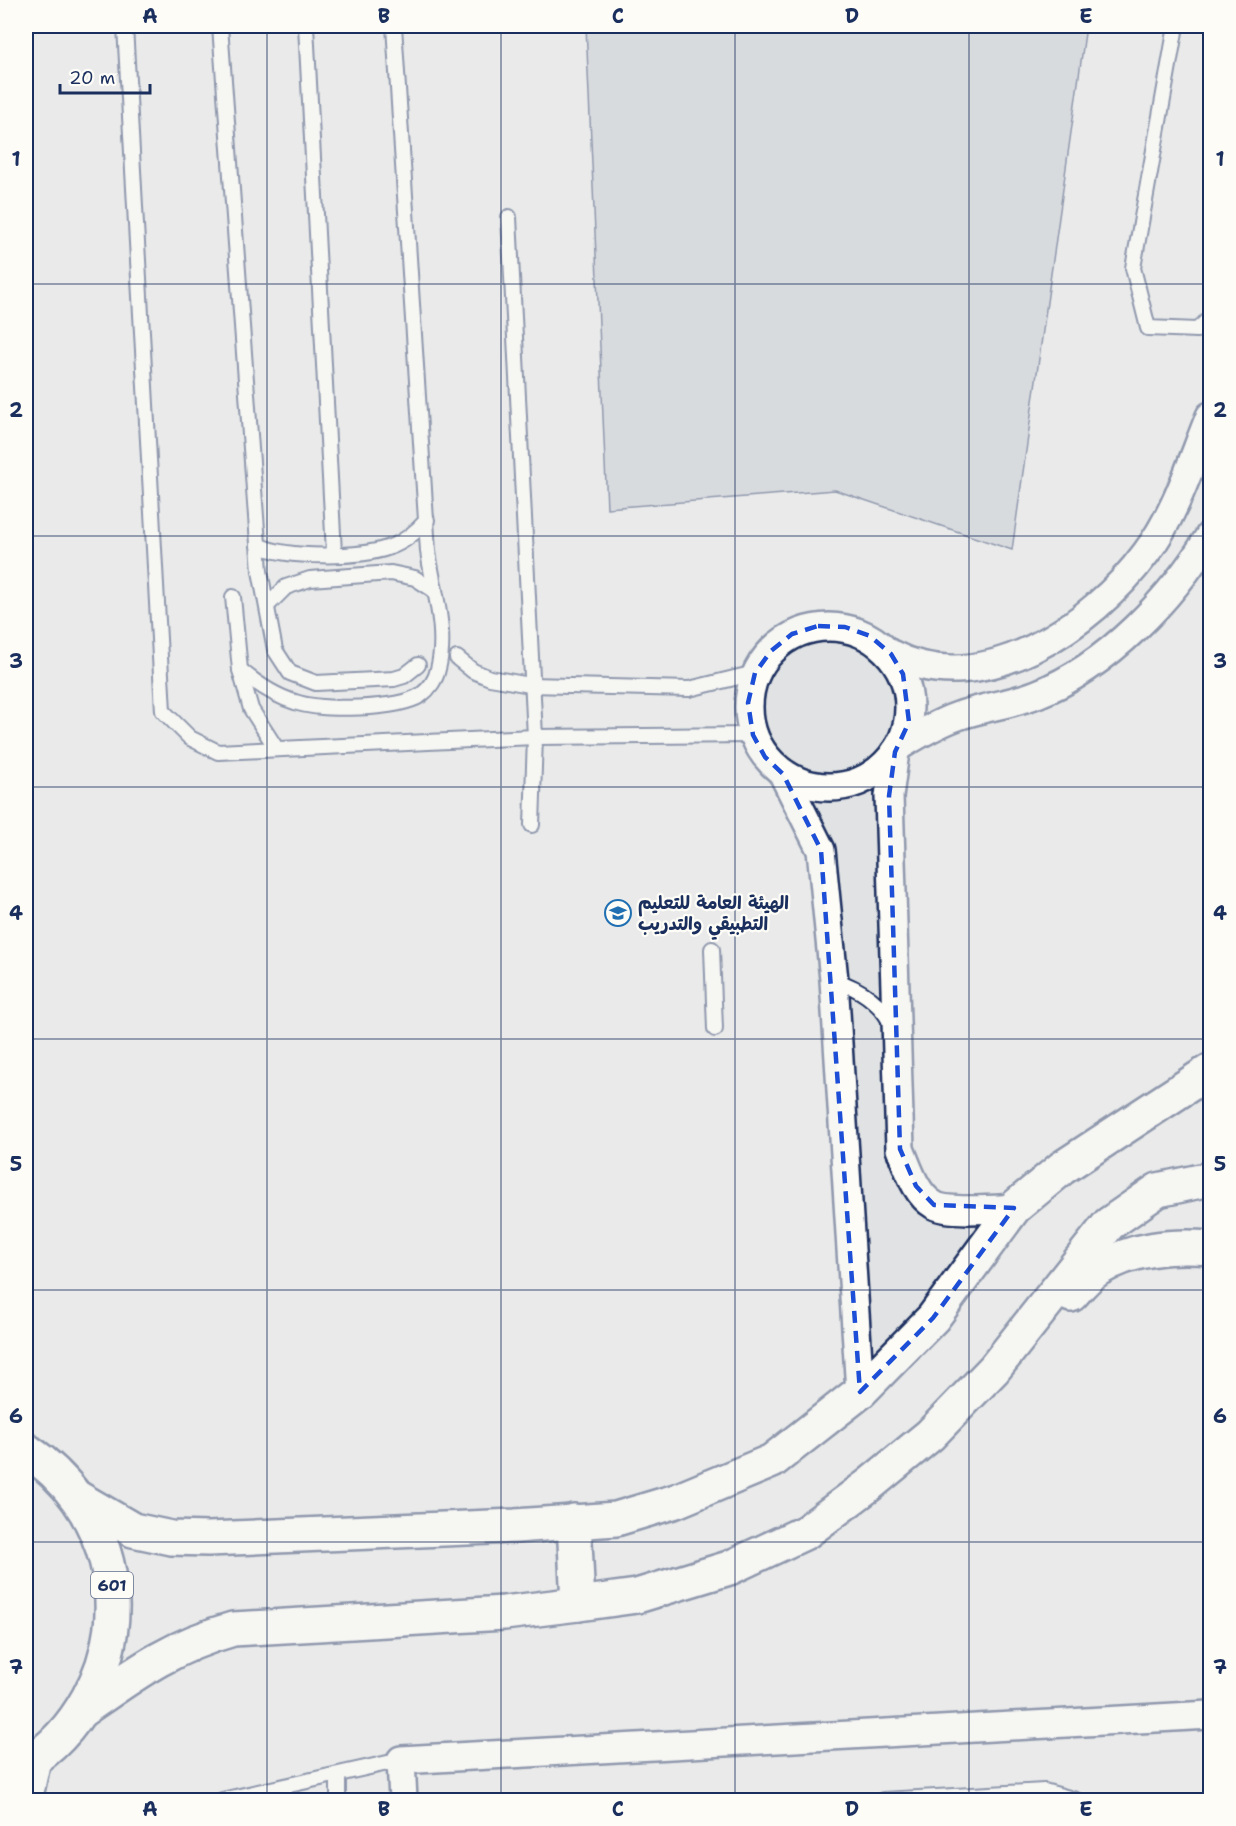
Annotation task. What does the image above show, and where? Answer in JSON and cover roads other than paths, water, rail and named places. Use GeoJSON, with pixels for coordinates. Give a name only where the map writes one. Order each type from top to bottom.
{"type":"FeatureCollection","features":[{"type":"Feature","properties":{"kind":"street"},"geometry":{"type":"LineString","coordinates":[[1210,416],[1168,518],[1141,560],[1122,582],[1092,610],[1060,633],[1025,651],[971,669],[938,670],[905,662],[891,654],[870,636],[845,627],[818,626],[792,634],[771,651],[755,673],[748,704],[753,735],[765,757],[783,774],[807,785],[832,788],[856,783],[878,771],[898,748],[958,716],[1039,693],[1075,675],[1109,651],[1139,623],[1174,585],[1210,534]]}},
{"type":"Feature","properties":{"kind":"street"},"geometry":{"type":"LineString","coordinates":[[891,654],[903,674],[909,698],[909,722],[898,748],[889,796],[900,1149],[916,1186],[934,1205],[974,1210],[1014,1208]]}},
{"type":"Feature","properties":{"kind":"street"},"geometry":{"type":"LineString","coordinates":[[783,774],[821,850],[834,980],[860,1392]]}},
{"type":"Feature","properties":{"kind":"street"},"geometry":{"type":"LineString","coordinates":[[78,1498],[133,1530],[171,1538],[515,1526],[616,1519],[676,1501],[772,1461],[860,1392],[933,1318],[1014,1208],[1062,1168],[1208,1070]]}},
{"type":"Feature","properties":{"kind":"street"},"geometry":{"type":"LineString","coordinates":[[994,1369],[1108,1224],[1158,1190],[1210,1179]]}},
{"type":"Feature","properties":{"kind":"street"},"geometry":{"type":"LineString","coordinates":[[81,1711],[158,1657],[198,1638],[232,1629],[504,1613],[578,1604],[637,1596],[729,1568],[806,1532],[869,1485],[930,1435],[1097,1269],[1141,1251],[1174,1245],[1210,1248]]}},
{"type":"Feature","properties":{"kind":"street"},"geometry":{"type":"LineString","coordinates":[[26,1431],[35,1456]]}},
{"type":"Feature","properties":{"kind":"street","name":"601"},"geometry":{"type":"LineString","coordinates":[[30,1761],[60,1738],[81,1711],[97,1683],[107,1652],[112,1620],[112,1599],[106,1556],[94,1526],[78,1498],[35,1456]]}},
{"type":"Feature","properties":{"kind":"street"},"geometry":{"type":"LineString","coordinates":[[574,1521],[578,1604]]}},
{"type":"Feature","properties":{"kind":"street"},"geometry":{"type":"LineString","coordinates":[[403,1800],[401,1760],[1210,1715]]}},
{"type":"Feature","properties":{"kind":"street"},"geometry":{"type":"LineString","coordinates":[[26,1796],[30,1761]]}},
{"type":"Feature","properties":{"kind":"lane"},"geometry":{"type":"LineString","coordinates":[[124,26],[164,711],[190,738],[218,752],[535,736],[753,735]]}},
{"type":"Feature","properties":{"kind":"lane"},"geometry":{"type":"LineString","coordinates":[[220,26],[260,571],[275,650],[281,663],[298,678],[316,683],[394,679],[404,676],[418,665]]}},
{"type":"Feature","properties":{"kind":"lane"},"geometry":{"type":"LineString","coordinates":[[306,26],[334,554]]}},
{"type":"Feature","properties":{"kind":"lane"},"geometry":{"type":"LineString","coordinates":[[240,670],[275,694],[314,707],[334,709],[409,701],[422,694],[432,683],[438,669],[440,622],[427,520],[394,26]]}},
{"type":"Feature","properties":{"kind":"lane"},"geometry":{"type":"LineString","coordinates":[[1176,26],[1133,268],[1148,328],[1197,330],[1210,318]]}},
{"type":"Feature","properties":{"kind":"lane"},"geometry":{"type":"LineString","coordinates":[[509,217],[530,685],[535,736],[532,825]]}},
{"type":"Feature","properties":{"kind":"lane"},"geometry":{"type":"LineString","coordinates":[[258,545],[290,555],[375,551],[404,540],[427,520]]}},
{"type":"Feature","properties":{"kind":"lane"},"geometry":{"type":"LineString","coordinates":[[268,605],[286,587],[310,579],[391,573],[415,578],[435,591]]}},
{"type":"Feature","properties":{"kind":"lane"},"geometry":{"type":"LineString","coordinates":[[233,597],[240,670],[251,709],[276,748]]}},
{"type":"Feature","properties":{"kind":"lane"},"geometry":{"type":"LineString","coordinates":[[457,658],[473,671],[490,678],[530,685],[689,689],[755,673]]}},
{"type":"Feature","properties":{"kind":"lane"},"geometry":{"type":"LineString","coordinates":[[712,949],[715,1029]]}},
{"type":"Feature","properties":{"kind":"lane"},"geometry":{"type":"LineString","coordinates":[[834,980],[851,985],[879,1006],[896,1036]]}},
{"type":"Feature","properties":{"kind":"lane"},"geometry":{"type":"LineString","coordinates":[[222,1800],[259,1796],[401,1760]]}},
{"type":"Feature","properties":{"kind":"lane"},"geometry":{"type":"LineString","coordinates":[[338,1775],[338,1800]]}},
{"type":"Feature","properties":{"kind":"lane"},"geometry":{"type":"LineString","coordinates":[[883,1800],[1044,1791],[1076,1800]]}},
{"type":"Feature","properties":{"kind":"place","name":"الهيئة العامة للتعليم التطبيقي والتدريب"},"geometry":{"type":"Point","coordinates":[618,913]}}]}
